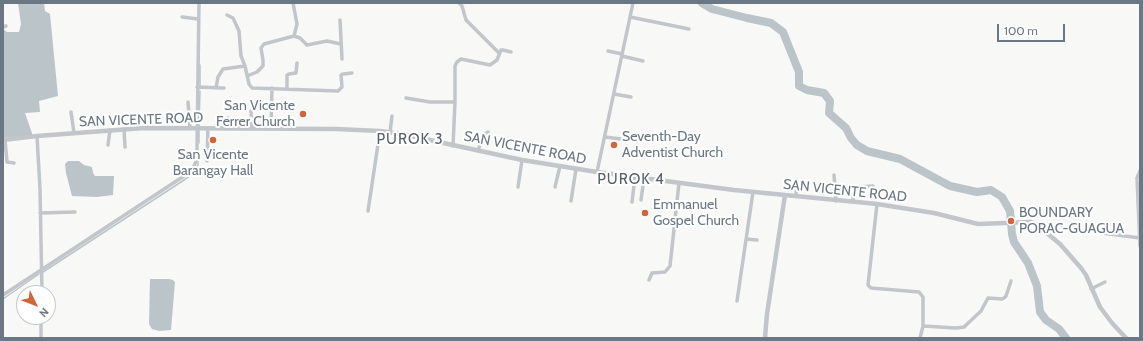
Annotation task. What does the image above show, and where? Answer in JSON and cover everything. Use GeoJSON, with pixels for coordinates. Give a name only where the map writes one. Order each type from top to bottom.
{"type":"FeatureCollection","features":[{"type":"Feature","properties":{"kind":"street"},"geometry":{"type":"LineString","coordinates":[[3,295],[188,173],[194,166],[197,159],[198,3]]}},
{"type":"Feature","properties":{"kind":"street"},"geometry":{"type":"LineString","coordinates":[[293,3],[297,24],[294,36]]}},
{"type":"Feature","properties":{"kind":"street"},"geometry":{"type":"LineString","coordinates":[[459,3],[462,6],[466,20],[499,53]]}},
{"type":"Feature","properties":{"kind":"street"},"geometry":{"type":"LineString","coordinates":[[597,172],[633,3]]}},
{"type":"Feature","properties":{"kind":"street"},"geometry":{"type":"LineString","coordinates":[[227,15],[233,18],[239,31],[241,56],[246,66],[249,84],[252,88],[338,91],[342,87],[341,75],[352,73]]}},
{"type":"Feature","properties":{"kind":"street"},"geometry":{"type":"LineString","coordinates":[[630,16],[689,28]]}},
{"type":"Feature","properties":{"kind":"street"},"geometry":{"type":"LineString","coordinates":[[182,17],[198,19]]}},
{"type":"Feature","properties":{"kind":"street"},"geometry":{"type":"LineString","coordinates":[[340,20],[342,59]]}},
{"type":"Feature","properties":{"kind":"street"},"geometry":{"type":"LineString","coordinates":[[248,76],[257,72],[263,66],[261,49],[263,44],[294,36],[300,38],[307,45],[327,41],[341,44]]}},
{"type":"Feature","properties":{"kind":"street"},"geometry":{"type":"LineString","coordinates":[[453,146],[455,66],[457,62],[461,59],[490,65],[497,60],[499,53],[503,50],[511,52]]}},
{"type":"Feature","properties":{"kind":"street"},"geometry":{"type":"LineString","coordinates":[[608,51],[643,61]]}},
{"type":"Feature","properties":{"kind":"street"},"geometry":{"type":"LineString","coordinates":[[287,89],[287,75],[297,72],[296,63]]}},
{"type":"Feature","properties":{"kind":"street"},"geometry":{"type":"LineString","coordinates":[[216,88],[218,77],[222,69],[246,66]]}},
{"type":"Feature","properties":{"kind":"street"},"geometry":{"type":"LineString","coordinates":[[197,87],[224,88]]}},
{"type":"Feature","properties":{"kind":"street"},"geometry":{"type":"LineString","coordinates":[[271,129],[272,88]]}},
{"type":"Feature","properties":{"kind":"street"},"geometry":{"type":"LineString","coordinates":[[614,94],[631,97]]}},
{"type":"Feature","properties":{"kind":"street"},"geometry":{"type":"LineString","coordinates":[[406,98],[430,102],[455,102]]}},
{"type":"Feature","properties":{"kind":"street"},"geometry":{"type":"LineString","coordinates":[[188,102],[190,128]]}},
{"type":"Feature","properties":{"kind":"street"},"geometry":{"type":"LineString","coordinates":[[251,111],[252,128]]}},
{"type":"Feature","properties":{"kind":"street"},"geometry":{"type":"LineString","coordinates":[[71,112],[74,133]]}},
{"type":"Feature","properties":{"kind":"street"},"geometry":{"type":"LineString","coordinates":[[390,132],[392,116]]}},
{"type":"Feature","properties":{"kind":"street"},"geometry":{"type":"LineString","coordinates":[[228,118],[228,128]]}},
{"type":"Feature","properties":{"kind":"street"},"geometry":{"type":"LineString","coordinates":[[207,161],[208,128]]}},
{"type":"Feature","properties":{"kind":"street","name":"SAN VICENTE ROAD"},"geometry":{"type":"LineString","coordinates":[[4,140],[124,129],[252,128],[390,132],[522,160],[597,172],[753,192],[877,204],[934,213],[978,224],[1024,222],[1036,224],[1060,244],[1084,271],[1091,289]]}},
{"type":"Feature","properties":{"kind":"street"},"geometry":{"type":"LineString","coordinates":[[124,129],[125,147]]}},
{"type":"Feature","properties":{"kind":"street"},"geometry":{"type":"LineString","coordinates":[[108,145],[110,130]]}},
{"type":"Feature","properties":{"kind":"street"},"geometry":{"type":"LineString","coordinates":[[368,211],[380,131]]}},
{"type":"Feature","properties":{"kind":"street"},"geometry":{"type":"LineString","coordinates":[[478,151],[483,135],[488,132]]}},
{"type":"Feature","properties":{"kind":"street"},"geometry":{"type":"LineString","coordinates":[[37,136],[42,285]]}},
{"type":"Feature","properties":{"kind":"street"},"geometry":{"type":"LineString","coordinates":[[605,136],[637,141]]}},
{"type":"Feature","properties":{"kind":"street"},"geometry":{"type":"LineString","coordinates":[[4,140],[7,162],[14,163]]}},
{"type":"Feature","properties":{"kind":"street"},"geometry":{"type":"LineString","coordinates":[[518,187],[522,160]]}},
{"type":"Feature","properties":{"kind":"street"},"geometry":{"type":"LineString","coordinates":[[555,187],[560,166]]}},
{"type":"Feature","properties":{"kind":"street"},"geometry":{"type":"LineString","coordinates":[[571,201],[576,169]]}},
{"type":"Feature","properties":{"kind":"street"},"geometry":{"type":"LineString","coordinates":[[1140,171],[1137,178],[1140,246]]}},
{"type":"Feature","properties":{"kind":"street"},"geometry":{"type":"LineString","coordinates":[[834,175],[836,200]]}},
{"type":"Feature","properties":{"kind":"street"},"geometry":{"type":"LineString","coordinates":[[632,202],[635,177]]}},
{"type":"Feature","properties":{"kind":"street"},"geometry":{"type":"LineString","coordinates":[[641,200],[644,178]]}},
{"type":"Feature","properties":{"kind":"street"},"geometry":{"type":"LineString","coordinates":[[796,196],[797,180]]}},
{"type":"Feature","properties":{"kind":"street"},"geometry":{"type":"LineString","coordinates":[[648,280],[652,273],[665,272],[670,266],[679,183]]}},
{"type":"Feature","properties":{"kind":"street"},"geometry":{"type":"LineString","coordinates":[[853,202],[853,193],[855,188],[873,186]]}},
{"type":"Feature","properties":{"kind":"street"},"geometry":{"type":"LineString","coordinates":[[737,301],[753,192]]}},
{"type":"Feature","properties":{"kind":"street"},"geometry":{"type":"LineString","coordinates":[[765,338],[767,314],[785,195]]}},
{"type":"Feature","properties":{"kind":"street"},"geometry":{"type":"LineString","coordinates":[[877,204],[868,285],[871,288],[919,292],[923,297],[920,338]]}},
{"type":"Feature","properties":{"kind":"street"},"geometry":{"type":"LineString","coordinates":[[40,213],[74,212]]}},
{"type":"Feature","properties":{"kind":"street"},"geometry":{"type":"LineString","coordinates":[[1102,232],[1140,238]]}},
{"type":"Feature","properties":{"kind":"street"},"geometry":{"type":"LineString","coordinates":[[746,239],[757,240]]}},
{"type":"Feature","properties":{"kind":"street"},"geometry":{"type":"LineString","coordinates":[[922,326],[964,327],[981,311],[988,298],[1004,298],[1006,296],[1010,281]]}},
{"type":"Feature","properties":{"kind":"street"},"geometry":{"type":"LineString","coordinates":[[1105,282],[1091,289],[1100,306],[1112,323],[1126,338]]}},
{"type":"Feature","properties":{"kind":"street"},"geometry":{"type":"LineString","coordinates":[[41,325],[41,338]]}},
{"type":"Feature","properties":{"kind":"shaded area"},"geometry":{"type":"Polygon","coordinates":[[[18,3],[44,3],[45,11],[50,14],[58,96],[39,101],[40,112],[25,113],[33,136],[3,138],[3,29],[7,32],[19,32],[21,24],[18,3]]]}},
{"type":"Feature","properties":{"kind":"shaded area"},"geometry":{"type":"Polygon","coordinates":[[[68,161],[79,161],[84,165],[92,167],[95,176],[114,176],[113,195],[97,197],[72,196],[66,173],[65,164],[68,161]]]}},
{"type":"Feature","properties":{"kind":"shaded area"},"geometry":{"type":"Polygon","coordinates":[[[150,279],[169,279],[175,282],[171,330],[159,331],[152,329],[149,324],[150,279]]]}},
{"type":"Feature","properties":{"kind":"waterway"},"geometry":{"type":"LineString","coordinates":[[702,3],[712,9],[771,23],[783,32],[799,72],[799,86],[807,90],[824,93],[830,101],[829,113],[846,128],[851,138],[857,145],[867,151],[900,159],[950,186],[977,192],[991,190],[1002,197],[1010,211],[1014,242],[1028,263],[1037,286],[1040,312],[1046,320],[1059,329],[1066,338]]}},
{"type":"Feature","properties":{"kind":"waterway"},"geometry":{"type":"LineString","coordinates":[[200,65],[200,86]]}},
{"type":"Feature","properties":{"kind":"waterway"},"geometry":{"type":"LineString","coordinates":[[199,126],[200,91]]}},
{"type":"Feature","properties":{"kind":"waterway"},"geometry":{"type":"LineString","coordinates":[[199,131],[199,143]]}},
{"type":"Feature","properties":{"kind":"waterway"},"geometry":{"type":"LineString","coordinates":[[43,272],[193,174],[198,165],[198,159]]}},
{"type":"Feature","properties":{"kind":"waterway"},"geometry":{"type":"LineString","coordinates":[[3,299],[39,274]]}},
{"type":"Feature","properties":{"kind":"place","name":"San Vicente Ferrer Church"},"geometry":{"type":"Point","coordinates":[303,114]}},
{"type":"Feature","properties":{"kind":"place","name":"San Vicente Barangay Hall"},"geometry":{"type":"Point","coordinates":[213,140]}},
{"type":"Feature","properties":{"kind":"place","name":"Seventh-Day Adventist Church"},"geometry":{"type":"Point","coordinates":[614,145]}},
{"type":"Feature","properties":{"kind":"place","name":"Emmanuel Gospel Church"},"geometry":{"type":"Point","coordinates":[645,213]}},
{"type":"Feature","properties":{"kind":"place","name":"BOUNDARY PORAC-GUAGUA"},"geometry":{"type":"Point","coordinates":[1011,221]}},
{"type":"Feature","properties":{"kind":"district","name":"PUROK 3"},"geometry":{"type":"Point","coordinates":[410,140]}},
{"type":"Feature","properties":{"kind":"district","name":"PUROK 4"},"geometry":{"type":"Point","coordinates":[631,180]}}]}
